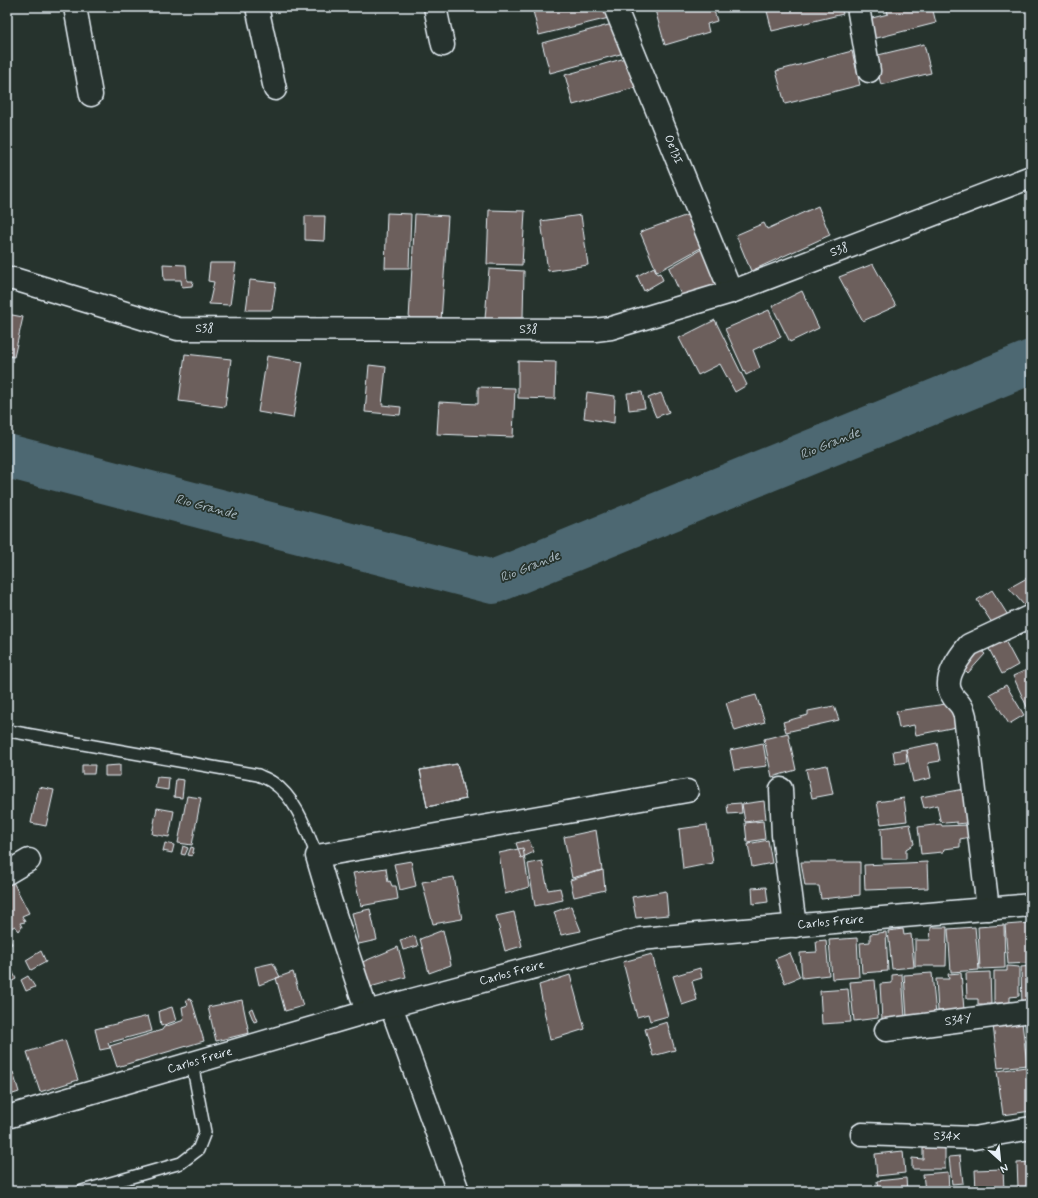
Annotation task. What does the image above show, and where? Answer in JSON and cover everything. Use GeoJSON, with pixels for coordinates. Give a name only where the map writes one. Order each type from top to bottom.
{"type":"FeatureCollection","features":[{"type":"Feature","properties":{"kind":"street"},"geometry":{"type":"LineString","coordinates":[[75,7],[91,95]]}},
{"type":"Feature","properties":{"kind":"street"},"geometry":{"type":"LineString","coordinates":[[257,7],[276,89]]}},
{"type":"Feature","properties":{"kind":"street"},"geometry":{"type":"LineString","coordinates":[[435,7],[443,45]]}},
{"type":"Feature","properties":{"kind":"street","name":"Oe13I"},"geometry":{"type":"LineString","coordinates":[[616,7],[731,292]]}},
{"type":"Feature","properties":{"kind":"street"},"geometry":{"type":"LineString","coordinates":[[858,7],[869,71]]}},
{"type":"Feature","properties":{"kind":"street","name":"S38"},"geometry":{"type":"LineString","coordinates":[[7,279],[14,279],[178,329],[595,330],[611,328],[731,292],[1031,177]]}},
{"type":"Feature","properties":{"kind":"street"},"geometry":{"type":"LineString","coordinates":[[988,909],[965,716],[961,704],[950,692],[949,679],[963,652],[969,645],[1031,616]]}},
{"type":"Feature","properties":{"kind":"street"},"geometry":{"type":"LineString","coordinates":[[781,789],[783,835],[794,926]]}},
{"type":"Feature","properties":{"kind":"street"},"geometry":{"type":"LineString","coordinates":[[367,1012],[317,856],[686,791]]}},
{"type":"Feature","properties":{"kind":"street"},"geometry":{"type":"LineString","coordinates":[[7,874],[29,860]]}},
{"type":"Feature","properties":{"kind":"street","name":"Carlos Freire"},"geometry":{"type":"LineString","coordinates":[[7,1117],[367,1012],[640,939],[1031,905]]}},
{"type":"Feature","properties":{"kind":"street"},"geometry":{"type":"LineString","coordinates":[[391,1006],[458,1191]]}},
{"type":"Feature","properties":{"kind":"street","name":"S34Y"},"geometry":{"type":"LineString","coordinates":[[886,1030],[1031,1011]]}},
{"type":"Feature","properties":{"kind":"street","name":"S34X"},"geometry":{"type":"LineString","coordinates":[[862,1134],[974,1138],[1031,1128]]}},
{"type":"Feature","properties":{"kind":"lane"},"geometry":{"type":"LineString","coordinates":[[9,731],[258,775],[272,782],[287,796],[306,828],[317,856]]}},
{"type":"Feature","properties":{"kind":"lane"},"geometry":{"type":"LineString","coordinates":[[82,1191],[181,1163],[198,1150],[205,1132],[192,1063]]}},
{"type":"Feature","properties":{"kind":"building"},"geometry":{"type":"Polygon","coordinates":[[[532,7],[606,7],[609,18],[539,35],[532,7]]]}},
{"type":"Feature","properties":{"kind":"building"},"geometry":{"type":"Polygon","coordinates":[[[666,7],[713,7],[717,21],[707,24],[709,32],[665,45],[655,10],[666,7]]]}},
{"type":"Feature","properties":{"kind":"building"},"geometry":{"type":"Polygon","coordinates":[[[766,7],[841,7],[843,14],[772,31],[766,7]]]}},
{"type":"Feature","properties":{"kind":"building"},"geometry":{"type":"Polygon","coordinates":[[[886,7],[932,7],[936,23],[873,39],[868,19],[888,14],[886,7]]]}},
{"type":"Feature","properties":{"kind":"building"},"geometry":{"type":"Polygon","coordinates":[[[977,7],[1004,7],[978,11],[977,7]]]}},
{"type":"Feature","properties":{"kind":"building"},"geometry":{"type":"Polygon","coordinates":[[[616,23],[624,53],[550,73],[542,43],[616,23]]]}},
{"type":"Feature","properties":{"kind":"building"},"geometry":{"type":"Polygon","coordinates":[[[924,44],[931,73],[881,85],[874,56],[924,44]]]}},
{"type":"Feature","properties":{"kind":"building"},"geometry":{"type":"Polygon","coordinates":[[[852,51],[860,85],[785,104],[776,71],[852,51]]]}},
{"type":"Feature","properties":{"kind":"building"},"geometry":{"type":"Polygon","coordinates":[[[629,57],[637,87],[573,105],[565,75],[629,57]]]}},
{"type":"Feature","properties":{"kind":"building"},"geometry":{"type":"Polygon","coordinates":[[[818,206],[830,235],[751,271],[736,235],[764,223],[767,229],[818,206]]]}},
{"type":"Feature","properties":{"kind":"building"},"geometry":{"type":"Polygon","coordinates":[[[489,210],[525,211],[522,265],[487,264],[489,210]]]}},
{"type":"Feature","properties":{"kind":"building"},"geometry":{"type":"Polygon","coordinates":[[[387,213],[411,214],[409,268],[385,268],[387,213]]]}},
{"type":"Feature","properties":{"kind":"building"},"geometry":{"type":"Polygon","coordinates":[[[693,213],[706,245],[657,272],[640,232],[693,213]]]}},
{"type":"Feature","properties":{"kind":"building"},"geometry":{"type":"Polygon","coordinates":[[[415,214],[448,216],[441,321],[409,319],[415,214]]]}},
{"type":"Feature","properties":{"kind":"building"},"geometry":{"type":"Polygon","coordinates":[[[581,215],[588,265],[548,271],[541,221],[581,215]]]}},
{"type":"Feature","properties":{"kind":"building"},"geometry":{"type":"Polygon","coordinates":[[[305,216],[325,216],[324,241],[305,240],[305,216]]]}},
{"type":"Feature","properties":{"kind":"building"},"geometry":{"type":"Polygon","coordinates":[[[705,247],[718,285],[682,297],[669,268],[705,247]]]}},
{"type":"Feature","properties":{"kind":"building"},"geometry":{"type":"Polygon","coordinates":[[[210,263],[236,263],[230,305],[209,304],[214,282],[208,281],[210,263]]]}},
{"type":"Feature","properties":{"kind":"building"},"geometry":{"type":"Polygon","coordinates":[[[163,264],[186,265],[187,281],[193,281],[192,286],[182,287],[181,280],[164,280],[163,264]]]}},
{"type":"Feature","properties":{"kind":"building"},"geometry":{"type":"Polygon","coordinates":[[[873,264],[896,306],[863,321],[839,277],[873,264]]]}},
{"type":"Feature","properties":{"kind":"building"},"geometry":{"type":"Polygon","coordinates":[[[654,267],[657,274],[660,273],[663,280],[644,291],[637,276],[654,267]]]}},
{"type":"Feature","properties":{"kind":"building"},"geometry":{"type":"Polygon","coordinates":[[[489,269],[524,271],[523,318],[485,319],[489,269]]]}},
{"type":"Feature","properties":{"kind":"building"},"geometry":{"type":"Polygon","coordinates":[[[250,280],[276,283],[272,310],[246,310],[250,280]]]}},
{"type":"Feature","properties":{"kind":"building"},"geometry":{"type":"Polygon","coordinates":[[[802,291],[819,328],[790,342],[772,306],[802,291]]]}},
{"type":"Feature","properties":{"kind":"building"},"geometry":{"type":"Polygon","coordinates":[[[769,310],[781,337],[753,350],[760,368],[746,375],[725,329],[769,310]]]}},
{"type":"Feature","properties":{"kind":"building"},"geometry":{"type":"Polygon","coordinates":[[[7,314],[23,317],[14,357],[7,356],[7,314]]]}},
{"type":"Feature","properties":{"kind":"building"},"geometry":{"type":"Polygon","coordinates":[[[715,320],[747,385],[735,392],[720,364],[698,375],[679,338],[715,320]]]}},
{"type":"Feature","properties":{"kind":"building"},"geometry":{"type":"Polygon","coordinates":[[[185,354],[231,359],[225,407],[179,401],[185,354]]]}},
{"type":"Feature","properties":{"kind":"building"},"geometry":{"type":"Polygon","coordinates":[[[267,356],[303,362],[293,418],[258,412],[267,356]]]}},
{"type":"Feature","properties":{"kind":"building"},"geometry":{"type":"Polygon","coordinates":[[[518,361],[556,362],[555,399],[518,398],[518,361]]]}},
{"type":"Feature","properties":{"kind":"building"},"geometry":{"type":"Polygon","coordinates":[[[369,365],[386,367],[382,405],[401,407],[400,415],[365,412],[369,365]]]}},
{"type":"Feature","properties":{"kind":"building"},"geometry":{"type":"Polygon","coordinates":[[[478,387],[515,388],[513,437],[437,434],[439,402],[478,404],[478,387]]]}},
{"type":"Feature","properties":{"kind":"building"},"geometry":{"type":"Polygon","coordinates":[[[587,392],[615,396],[614,423],[584,418],[587,392]]]}},
{"type":"Feature","properties":{"kind":"building"},"geometry":{"type":"Polygon","coordinates":[[[642,392],[645,408],[629,410],[627,393],[642,392]]]}},
{"type":"Feature","properties":{"kind":"building"},"geometry":{"type":"Polygon","coordinates":[[[661,393],[669,412],[656,417],[648,398],[661,393]]]}},
{"type":"Feature","properties":{"kind":"building"},"geometry":{"type":"Polygon","coordinates":[[[1027,578],[1031,583],[1030,612],[1009,588],[1027,578]]]}},
{"type":"Feature","properties":{"kind":"building"},"geometry":{"type":"Polygon","coordinates":[[[992,590],[1011,620],[996,629],[977,600],[992,590]]]}},
{"type":"Feature","properties":{"kind":"building"},"geometry":{"type":"Polygon","coordinates":[[[1003,637],[1018,665],[1002,674],[987,645],[1003,637]]]}},
{"type":"Feature","properties":{"kind":"building"},"geometry":{"type":"Polygon","coordinates":[[[978,648],[985,654],[968,673],[961,666],[978,648]]]}},
{"type":"Feature","properties":{"kind":"building"},"geometry":{"type":"Polygon","coordinates":[[[1031,668],[1031,706],[1027,707],[1013,676],[1031,668]]]}},
{"type":"Feature","properties":{"kind":"building"},"geometry":{"type":"Polygon","coordinates":[[[1006,685],[1024,715],[1009,724],[990,694],[1006,685]]]}},
{"type":"Feature","properties":{"kind":"building"},"geometry":{"type":"Polygon","coordinates":[[[756,695],[765,722],[735,731],[726,703],[756,695]]]}},
{"type":"Feature","properties":{"kind":"building"},"geometry":{"type":"Polygon","coordinates":[[[953,703],[956,727],[916,735],[914,725],[899,728],[896,711],[953,703]]]}},
{"type":"Feature","properties":{"kind":"building"},"geometry":{"type":"Polygon","coordinates":[[[834,706],[839,720],[786,732],[783,722],[808,715],[808,711],[834,706]]]}},
{"type":"Feature","properties":{"kind":"building"},"geometry":{"type":"Polygon","coordinates":[[[788,733],[796,770],[772,777],[764,739],[788,733]]]}},
{"type":"Feature","properties":{"kind":"building"},"geometry":{"type":"Polygon","coordinates":[[[763,743],[767,766],[734,770],[730,750],[763,743]]]}},
{"type":"Feature","properties":{"kind":"building"},"geometry":{"type":"Polygon","coordinates":[[[937,743],[940,761],[928,763],[931,778],[913,782],[906,749],[937,743]]]}},
{"type":"Feature","properties":{"kind":"building"},"geometry":{"type":"Polygon","coordinates":[[[906,749],[907,762],[895,764],[893,751],[906,749]]]}},
{"type":"Feature","properties":{"kind":"building"},"geometry":{"type":"Polygon","coordinates":[[[457,764],[466,799],[427,807],[420,770],[457,764]]]}},
{"type":"Feature","properties":{"kind":"building"},"geometry":{"type":"Polygon","coordinates":[[[457,764],[466,799],[427,807],[420,770],[457,764]]]}},
{"type":"Feature","properties":{"kind":"building"},"geometry":{"type":"Polygon","coordinates":[[[82,765],[95,765],[94,774],[82,774],[82,765]]]}},
{"type":"Feature","properties":{"kind":"building"},"geometry":{"type":"Polygon","coordinates":[[[120,765],[120,776],[105,776],[105,766],[120,765]]]}},
{"type":"Feature","properties":{"kind":"building"},"geometry":{"type":"Polygon","coordinates":[[[827,765],[833,794],[812,798],[806,769],[827,765]]]}},
{"type":"Feature","properties":{"kind":"building"},"geometry":{"type":"Polygon","coordinates":[[[157,777],[169,778],[168,790],[155,788],[157,777]]]}},
{"type":"Feature","properties":{"kind":"building"},"geometry":{"type":"Polygon","coordinates":[[[176,779],[184,780],[182,798],[174,797],[176,779]]]}},
{"type":"Feature","properties":{"kind":"building"},"geometry":{"type":"Polygon","coordinates":[[[39,787],[54,790],[46,826],[31,823],[39,787]]]}},
{"type":"Feature","properties":{"kind":"building"},"geometry":{"type":"Polygon","coordinates":[[[970,788],[974,822],[957,824],[957,822],[945,823],[940,820],[937,805],[924,808],[921,797],[970,788]]]}},
{"type":"Feature","properties":{"kind":"building"},"geometry":{"type":"Polygon","coordinates":[[[187,796],[201,798],[192,845],[178,843],[187,796]]]}},
{"type":"Feature","properties":{"kind":"building"},"geometry":{"type":"Polygon","coordinates":[[[904,798],[907,821],[881,824],[877,802],[904,798]]]}},
{"type":"Feature","properties":{"kind":"building"},"geometry":{"type":"Polygon","coordinates":[[[764,801],[766,819],[745,822],[742,804],[764,801]]]}},
{"type":"Feature","properties":{"kind":"building"},"geometry":{"type":"Polygon","coordinates":[[[741,803],[742,813],[728,814],[727,804],[741,803]]]}},
{"type":"Feature","properties":{"kind":"building"},"geometry":{"type":"Polygon","coordinates":[[[157,808],[174,811],[169,837],[152,834],[157,808]]]}},
{"type":"Feature","properties":{"kind":"building"},"geometry":{"type":"Polygon","coordinates":[[[763,821],[765,839],[747,842],[745,823],[763,821]]]}},
{"type":"Feature","properties":{"kind":"building"},"geometry":{"type":"Polygon","coordinates":[[[910,824],[914,844],[906,849],[906,859],[882,859],[881,828],[910,824]]]}},
{"type":"Feature","properties":{"kind":"building"},"geometry":{"type":"Polygon","coordinates":[[[941,824],[942,826],[969,825],[970,837],[960,839],[960,847],[944,849],[943,852],[921,854],[918,827],[941,824]]]}},
{"type":"Feature","properties":{"kind":"building"},"geometry":{"type":"Polygon","coordinates":[[[707,825],[713,863],[683,869],[679,829],[707,825]]]}},
{"type":"Feature","properties":{"kind":"building"},"geometry":{"type":"Polygon","coordinates":[[[596,830],[602,870],[572,878],[564,837],[596,830]]]}},
{"type":"Feature","properties":{"kind":"building"},"geometry":{"type":"Polygon","coordinates":[[[529,840],[534,852],[521,858],[516,843],[529,840]]]}},
{"type":"Feature","properties":{"kind":"building"},"geometry":{"type":"Polygon","coordinates":[[[768,840],[772,863],[752,867],[748,844],[768,840]]]}},
{"type":"Feature","properties":{"kind":"building"},"geometry":{"type":"Polygon","coordinates":[[[165,843],[174,845],[172,853],[163,851],[165,843]]]}},
{"type":"Feature","properties":{"kind":"building"},"geometry":{"type":"Polygon","coordinates":[[[183,846],[188,848],[185,855],[181,854],[183,846]]]}},
{"type":"Feature","properties":{"kind":"building"},"geometry":{"type":"Polygon","coordinates":[[[191,847],[194,848],[192,856],[188,855],[191,847]]]}},
{"type":"Feature","properties":{"kind":"building"},"geometry":{"type":"Polygon","coordinates":[[[523,848],[529,887],[505,894],[499,853],[523,848]]]}},
{"type":"Feature","properties":{"kind":"building"},"geometry":{"type":"Polygon","coordinates":[[[411,861],[416,886],[400,890],[394,864],[411,861]]]}},
{"type":"Feature","properties":{"kind":"building"},"geometry":{"type":"Polygon","coordinates":[[[542,861],[548,890],[560,888],[563,900],[535,906],[528,864],[542,861]]]}},
{"type":"Feature","properties":{"kind":"building"},"geometry":{"type":"Polygon","coordinates":[[[801,862],[860,862],[860,895],[821,899],[819,886],[805,886],[801,862]]]}},
{"type":"Feature","properties":{"kind":"building"},"geometry":{"type":"Polygon","coordinates":[[[927,862],[928,888],[865,890],[864,865],[927,862]]]}},
{"type":"Feature","properties":{"kind":"building"},"geometry":{"type":"Polygon","coordinates":[[[386,868],[388,882],[390,881],[392,886],[396,886],[398,899],[361,906],[353,873],[386,868]]]}},
{"type":"Feature","properties":{"kind":"building"},"geometry":{"type":"Polygon","coordinates":[[[603,870],[605,890],[574,897],[570,880],[603,870]]]}},
{"type":"Feature","properties":{"kind":"building"},"geometry":{"type":"Polygon","coordinates":[[[454,877],[462,919],[433,924],[422,882],[454,877]]]}},
{"type":"Feature","properties":{"kind":"building"},"geometry":{"type":"Polygon","coordinates":[[[12,880],[29,913],[22,916],[25,922],[20,923],[22,927],[19,931],[15,926],[7,930],[7,884],[12,880]]]}},
{"type":"Feature","properties":{"kind":"building"},"geometry":{"type":"Polygon","coordinates":[[[766,887],[768,902],[753,904],[752,888],[766,887]]]}},
{"type":"Feature","properties":{"kind":"building"},"geometry":{"type":"Polygon","coordinates":[[[666,891],[668,915],[636,918],[632,897],[666,891]]]}},
{"type":"Feature","properties":{"kind":"building"},"geometry":{"type":"Polygon","coordinates":[[[571,906],[581,931],[561,935],[554,912],[571,906]]]}},
{"type":"Feature","properties":{"kind":"building"},"geometry":{"type":"Polygon","coordinates":[[[370,909],[377,940],[359,944],[352,913],[370,909]]]}},
{"type":"Feature","properties":{"kind":"building"},"geometry":{"type":"Polygon","coordinates":[[[514,912],[522,946],[505,951],[496,916],[514,912]]]}},
{"type":"Feature","properties":{"kind":"building"},"geometry":{"type":"Polygon","coordinates":[[[1031,923],[1031,963],[1008,964],[1005,925],[1031,923]]]}},
{"type":"Feature","properties":{"kind":"building"},"geometry":{"type":"Polygon","coordinates":[[[1004,925],[1005,968],[980,969],[978,927],[1004,925]]]}},
{"type":"Feature","properties":{"kind":"building"},"geometry":{"type":"Polygon","coordinates":[[[931,927],[947,927],[946,966],[915,966],[915,940],[930,940],[931,927]]]}},
{"type":"Feature","properties":{"kind":"building"},"geometry":{"type":"Polygon","coordinates":[[[975,927],[979,970],[951,972],[948,929],[975,927]]]}},
{"type":"Feature","properties":{"kind":"building"},"geometry":{"type":"Polygon","coordinates":[[[903,929],[904,935],[911,934],[914,967],[892,969],[888,931],[903,929]]]}},
{"type":"Feature","properties":{"kind":"building"},"geometry":{"type":"Polygon","coordinates":[[[443,930],[451,965],[429,973],[420,939],[443,930]]]}},
{"type":"Feature","properties":{"kind":"building"},"geometry":{"type":"Polygon","coordinates":[[[886,932],[888,971],[862,973],[860,943],[870,942],[870,934],[886,932]]]}},
{"type":"Feature","properties":{"kind":"building"},"geometry":{"type":"Polygon","coordinates":[[[7,935],[12,944],[7,946],[7,935]]]}},
{"type":"Feature","properties":{"kind":"building"},"geometry":{"type":"Polygon","coordinates":[[[415,936],[418,946],[403,950],[400,940],[415,936]]]}},
{"type":"Feature","properties":{"kind":"building"},"geometry":{"type":"Polygon","coordinates":[[[857,938],[859,977],[832,979],[829,940],[857,938]]]}},
{"type":"Feature","properties":{"kind":"building"},"geometry":{"type":"Polygon","coordinates":[[[826,940],[829,975],[802,978],[800,953],[817,952],[816,941],[826,940]]]}},
{"type":"Feature","properties":{"kind":"building"},"geometry":{"type":"Polygon","coordinates":[[[398,947],[406,977],[370,987],[360,963],[398,947]]]}},
{"type":"Feature","properties":{"kind":"building"},"geometry":{"type":"Polygon","coordinates":[[[41,951],[46,962],[31,970],[26,960],[41,951]]]}},
{"type":"Feature","properties":{"kind":"building"},"geometry":{"type":"Polygon","coordinates":[[[790,953],[800,977],[785,983],[775,959],[790,953]]]}},
{"type":"Feature","properties":{"kind":"building"},"geometry":{"type":"Polygon","coordinates":[[[652,954],[668,1016],[650,1021],[648,1014],[637,1017],[623,962],[652,954]]]}},
{"type":"Feature","properties":{"kind":"building"},"geometry":{"type":"Polygon","coordinates":[[[7,959],[16,979],[7,984],[7,959]]]}},
{"type":"Feature","properties":{"kind":"building"},"geometry":{"type":"Polygon","coordinates":[[[273,963],[280,977],[259,985],[255,967],[273,963]]]}},
{"type":"Feature","properties":{"kind":"building"},"geometry":{"type":"Polygon","coordinates":[[[1007,966],[1019,967],[1019,996],[1010,997],[1010,1003],[994,1003],[994,971],[1007,971],[1007,966]]]}},
{"type":"Feature","properties":{"kind":"building"},"geometry":{"type":"Polygon","coordinates":[[[1031,966],[1031,1005],[1022,1006],[1021,967],[1031,966]]]}},
{"type":"Feature","properties":{"kind":"building"},"geometry":{"type":"Polygon","coordinates":[[[700,968],[702,978],[692,981],[697,1000],[682,1005],[673,976],[700,968]]]}},
{"type":"Feature","properties":{"kind":"building"},"geometry":{"type":"Polygon","coordinates":[[[293,972],[303,1006],[285,1011],[276,978],[293,972]]]}},
{"type":"Feature","properties":{"kind":"building"},"geometry":{"type":"Polygon","coordinates":[[[990,972],[991,1004],[978,1004],[978,999],[967,999],[966,973],[990,972]]]}},
{"type":"Feature","properties":{"kind":"building"},"geometry":{"type":"Polygon","coordinates":[[[932,973],[936,1015],[907,1017],[904,975],[932,973]]]}},
{"type":"Feature","properties":{"kind":"building"},"geometry":{"type":"Polygon","coordinates":[[[961,973],[964,1010],[938,1011],[936,979],[949,979],[948,974],[961,973]]]}},
{"type":"Feature","properties":{"kind":"building"},"geometry":{"type":"Polygon","coordinates":[[[902,974],[905,1018],[882,1020],[880,984],[892,983],[892,975],[902,974]]]}},
{"type":"Feature","properties":{"kind":"building"},"geometry":{"type":"Polygon","coordinates":[[[570,975],[585,1029],[550,1040],[539,985],[570,975]]]}},
{"type":"Feature","properties":{"kind":"building"},"geometry":{"type":"Polygon","coordinates":[[[28,976],[35,987],[26,991],[21,980],[28,976]]]}},
{"type":"Feature","properties":{"kind":"building"},"geometry":{"type":"Polygon","coordinates":[[[875,980],[878,1018],[854,1021],[850,982],[875,980]]]}},
{"type":"Feature","properties":{"kind":"building"},"geometry":{"type":"Polygon","coordinates":[[[848,989],[851,1022],[822,1024],[820,991],[848,989]]]}},
{"type":"Feature","properties":{"kind":"building"},"geometry":{"type":"Polygon","coordinates":[[[191,998],[204,1041],[117,1067],[110,1046],[162,1030],[164,1027],[184,1020],[182,1007],[188,1005],[186,1000],[191,998]]]}},
{"type":"Feature","properties":{"kind":"building"},"geometry":{"type":"Polygon","coordinates":[[[242,1000],[249,1033],[216,1041],[208,1007],[242,1000]]]}},
{"type":"Feature","properties":{"kind":"building"},"geometry":{"type":"Polygon","coordinates":[[[172,1007],[176,1021],[161,1026],[159,1011],[172,1007]]]}},
{"type":"Feature","properties":{"kind":"building"},"geometry":{"type":"Polygon","coordinates":[[[252,1008],[257,1021],[254,1022],[249,1010],[252,1008]]]}},
{"type":"Feature","properties":{"kind":"building"},"geometry":{"type":"Polygon","coordinates":[[[148,1016],[152,1031],[108,1043],[110,1048],[100,1050],[95,1029],[148,1016]]]}},
{"type":"Feature","properties":{"kind":"building"},"geometry":{"type":"Polygon","coordinates":[[[1031,1021],[1031,1064],[1028,1064],[1025,1022],[1031,1021]]]}},
{"type":"Feature","properties":{"kind":"building"},"geometry":{"type":"Polygon","coordinates":[[[667,1022],[675,1050],[653,1056],[645,1029],[667,1022]]]}},
{"type":"Feature","properties":{"kind":"building"},"geometry":{"type":"Polygon","coordinates":[[[1022,1022],[1027,1065],[998,1068],[993,1025],[1022,1022]]]}},
{"type":"Feature","properties":{"kind":"building"},"geometry":{"type":"Polygon","coordinates":[[[65,1040],[78,1080],[40,1092],[27,1052],[65,1040]]]}},
{"type":"Feature","properties":{"kind":"building"},"geometry":{"type":"Polygon","coordinates":[[[1026,1067],[1031,1111],[1003,1115],[997,1071],[1026,1067]]]}},
{"type":"Feature","properties":{"kind":"building"},"geometry":{"type":"Polygon","coordinates":[[[13,1072],[19,1092],[7,1096],[7,1074],[13,1072]]]}},
{"type":"Feature","properties":{"kind":"building"},"geometry":{"type":"Polygon","coordinates":[[[945,1147],[945,1169],[912,1169],[912,1158],[923,1159],[923,1148],[945,1147]]]}},
{"type":"Feature","properties":{"kind":"building"},"geometry":{"type":"Polygon","coordinates":[[[903,1151],[905,1173],[877,1176],[875,1154],[903,1151]]]}},
{"type":"Feature","properties":{"kind":"building"},"geometry":{"type":"Polygon","coordinates":[[[960,1156],[963,1183],[952,1184],[949,1157],[960,1156]]]}},
{"type":"Feature","properties":{"kind":"building"},"geometry":{"type":"Polygon","coordinates":[[[1031,1162],[1031,1187],[1018,1187],[1017,1163],[1031,1162]]]}},
{"type":"Feature","properties":{"kind":"building"},"geometry":{"type":"Polygon","coordinates":[[[1003,1169],[1004,1190],[976,1191],[975,1170],[1003,1169]]]}},
{"type":"Feature","properties":{"kind":"building"},"geometry":{"type":"Polygon","coordinates":[[[948,1172],[949,1191],[925,1191],[923,1174],[948,1172]]]}},
{"type":"Feature","properties":{"kind":"building"},"geometry":{"type":"Polygon","coordinates":[[[906,1178],[907,1191],[878,1191],[877,1181],[906,1178]]]}},
{"type":"Feature","properties":{"kind":"waterway","name":"Rio Grande"},"geometry":{"type":"LineString","coordinates":[[7,456],[493,582],[1031,362]]}}]}
